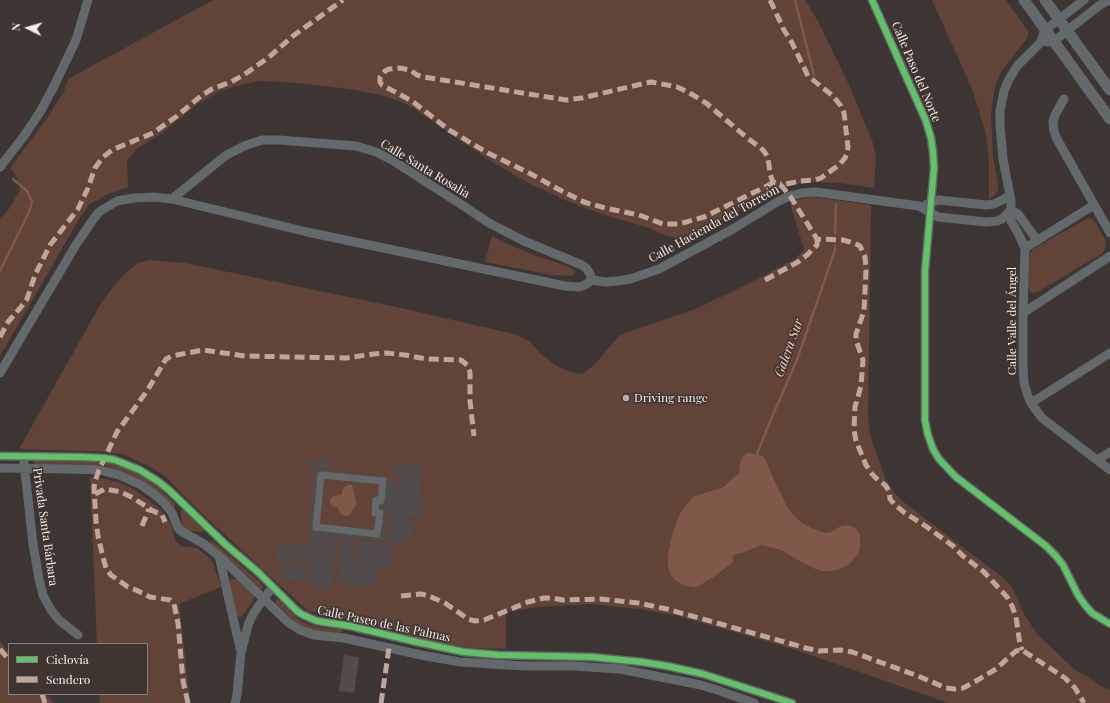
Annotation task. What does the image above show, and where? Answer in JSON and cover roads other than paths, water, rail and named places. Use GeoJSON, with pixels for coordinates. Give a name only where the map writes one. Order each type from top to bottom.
{"type":"FeatureCollection","features":[{"type":"Feature","properties":{"kind":"street"},"geometry":{"type":"LineString","coordinates":[[0,167],[40,112],[76,40],[87,4],[94,0]]}},
{"type":"Feature","properties":{"kind":"street","name":"Calle Paso del Norte"},"geometry":{"type":"LineString","coordinates":[[872,0],[926,121],[931,138],[934,168],[925,271],[925,421],[933,449],[947,469],[956,477],[1046,546],[1063,565],[1078,595],[1085,605],[1092,613],[1110,624]]}},
{"type":"Feature","properties":{"kind":"street"},"geometry":{"type":"LineString","coordinates":[[1024,0],[1110,119]]}},
{"type":"Feature","properties":{"kind":"street"},"geometry":{"type":"LineString","coordinates":[[1045,0],[1110,90]]}},
{"type":"Feature","properties":{"kind":"street"},"geometry":{"type":"LineString","coordinates":[[1045,30],[1084,0]]}},
{"type":"Feature","properties":{"kind":"street"},"geometry":{"type":"LineString","coordinates":[[1040,43],[1054,42],[1100,5],[1110,0]]}},
{"type":"Feature","properties":{"kind":"street","name":"Calle Valle del Ángel"},"geometry":{"type":"LineString","coordinates":[[1045,30],[1040,43],[1018,65],[1009,80],[1000,111],[1001,140],[1011,201],[1011,221],[1025,248],[1023,313],[1024,383],[1031,403],[1042,418],[1110,470]]}},
{"type":"Feature","properties":{"kind":"street"},"geometry":{"type":"LineString","coordinates":[[1064,100],[1055,114],[1053,122],[1054,132],[1110,233]]}},
{"type":"Feature","properties":{"kind":"street","name":"Calle Santa Rosalía"},"geometry":{"type":"LineString","coordinates":[[172,199],[225,156],[244,146],[262,140],[356,146],[376,152],[392,160],[489,223],[524,241],[582,265],[587,269],[592,280]]}},
{"type":"Feature","properties":{"kind":"street","name":"Calle Hacienda del Torreón"},"geometry":{"type":"LineString","coordinates":[[592,280],[605,282],[630,279],[659,269],[731,230],[779,201],[802,193],[816,192],[930,207],[939,200],[986,205],[994,204],[1010,195]]}},
{"type":"Feature","properties":{"kind":"street"},"geometry":{"type":"LineString","coordinates":[[0,373],[77,243],[99,212],[117,201],[134,198],[154,197],[172,199],[307,232],[573,288],[585,285],[592,280]]}},
{"type":"Feature","properties":{"kind":"street"},"geometry":{"type":"LineString","coordinates":[[1025,248],[1094,205]]}},
{"type":"Feature","properties":{"kind":"street"},"geometry":{"type":"LineString","coordinates":[[930,207],[938,217],[986,222],[997,221],[1011,210],[1018,214],[1038,240]]}},
{"type":"Feature","properties":{"kind":"street"},"geometry":{"type":"LineString","coordinates":[[1023,313],[1110,256]]}},
{"type":"Feature","properties":{"kind":"street"},"geometry":{"type":"LineString","coordinates":[[1031,403],[1110,353]]}},
{"type":"Feature","properties":{"kind":"street"},"geometry":{"type":"LineString","coordinates":[[1097,460],[1110,452]]}},
{"type":"Feature","properties":{"kind":"street","name":"Calle Paseo de las Palmas"},"geometry":{"type":"LineString","coordinates":[[0,456],[82,456],[104,458],[115,460],[140,470],[169,490],[297,611],[317,621],[350,626],[464,652],[499,655],[592,657],[667,666],[703,674],[792,703]]}},
{"type":"Feature","properties":{"kind":"street","name":"Privada Santa Bárbara"},"geometry":{"type":"LineString","coordinates":[[23,456],[33,544],[43,595],[51,610],[59,620],[78,635]]}},
{"type":"Feature","properties":{"kind":"street","name":"Calle Paseo de las Palmas"},"geometry":{"type":"LineString","coordinates":[[0,468],[92,469],[128,478],[148,489],[165,504],[172,513],[178,528],[181,531],[204,544],[219,556],[295,627],[314,635],[344,638],[420,655],[460,662],[620,669],[701,685],[754,703]]}},
{"type":"Feature","properties":{"kind":"street"},"geometry":{"type":"LineString","coordinates":[[321,475],[383,481],[381,501],[376,500],[375,513],[380,513],[378,534],[316,527],[321,475]]}},
{"type":"Feature","properties":{"kind":"street"},"geometry":{"type":"LineString","coordinates":[[219,556],[242,653]]}},
{"type":"Feature","properties":{"kind":"street"},"geometry":{"type":"LineString","coordinates":[[235,703],[242,653],[248,625],[253,614],[264,598],[274,588]]}},
{"type":"Feature","properties":{"kind":"waterway","name":"Galera Sur"},"geometry":{"type":"LineString","coordinates":[[795,0],[814,75]]}},
{"type":"Feature","properties":{"kind":"waterway"},"geometry":{"type":"LineString","coordinates":[[0,271],[29,212],[32,202],[27,191],[13,179]]}},
{"type":"Feature","properties":{"kind":"waterway","name":"Galera Sur"},"geometry":{"type":"LineString","coordinates":[[835,233],[836,204]]}},
{"type":"Feature","properties":{"kind":"waterway","name":"Galera Sur"},"geometry":{"type":"LineString","coordinates":[[757,454],[797,360],[835,250],[835,246]]}},
{"type":"Feature","properties":{"kind":"place","name":"Driving range"},"geometry":{"type":"Point","coordinates":[626,398]}}]}
